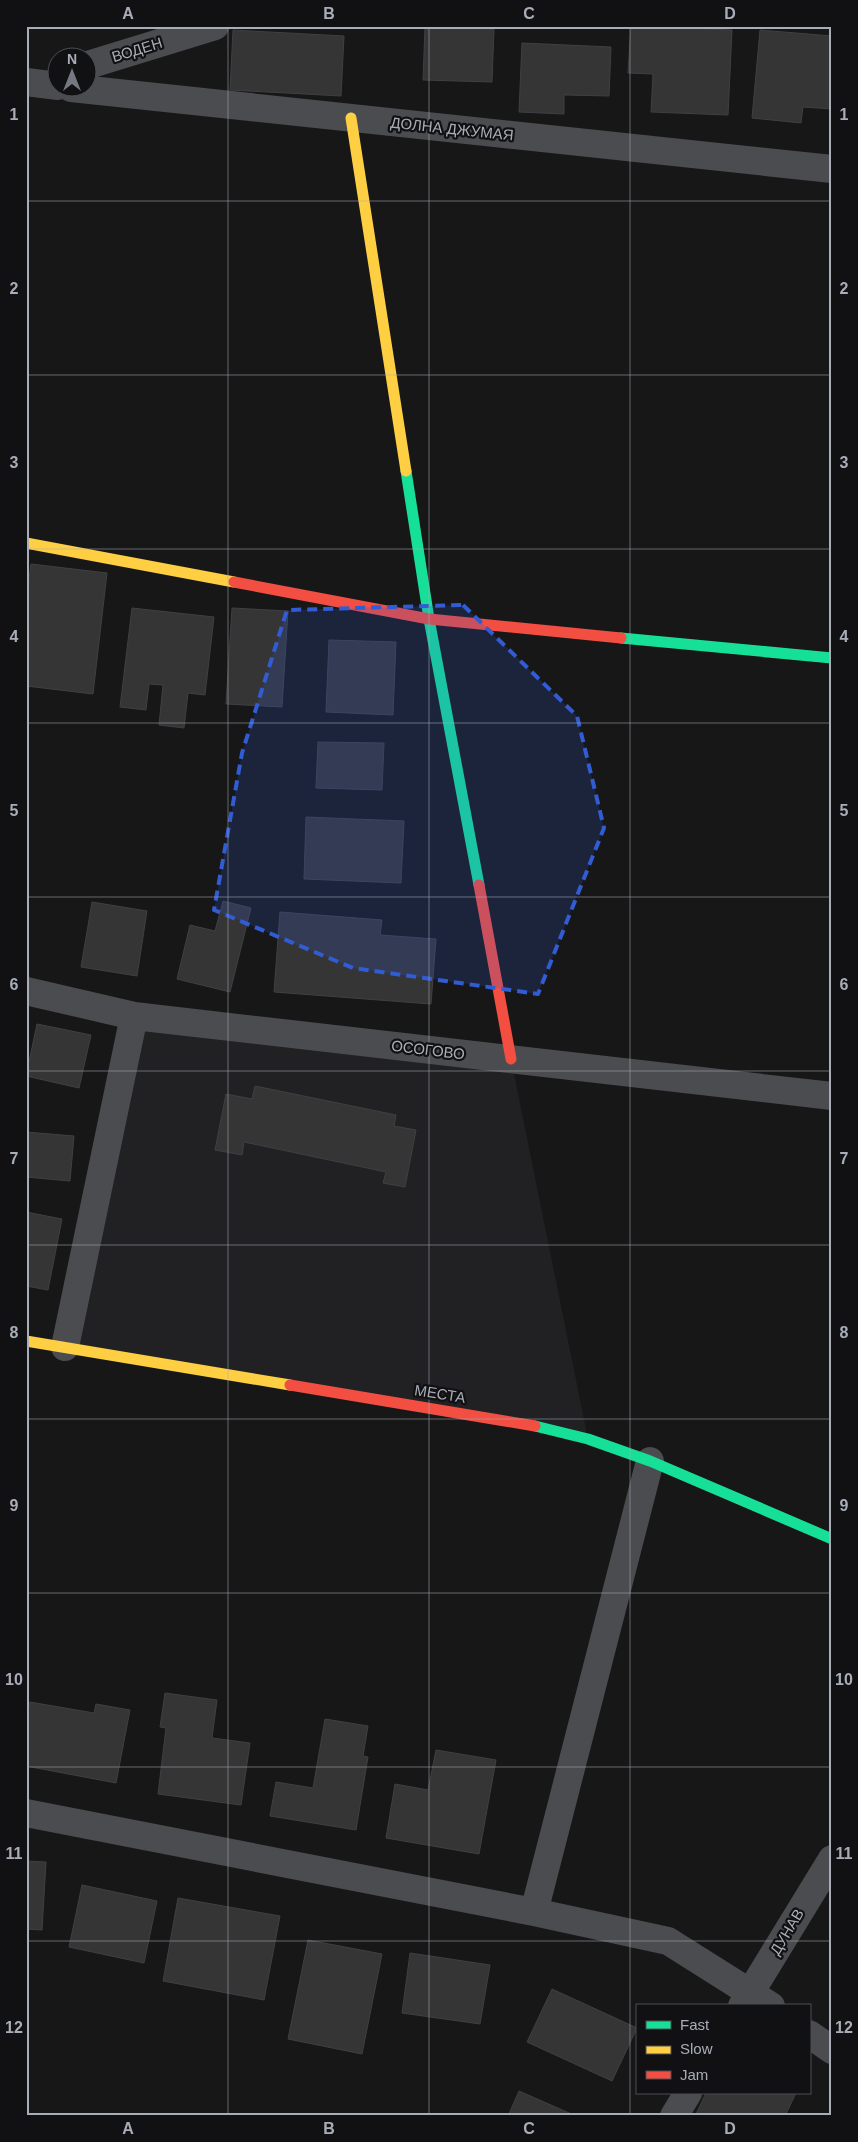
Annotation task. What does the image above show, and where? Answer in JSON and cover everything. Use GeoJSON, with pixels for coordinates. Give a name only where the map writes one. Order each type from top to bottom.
{"type":"FeatureCollection","features":[{"type":"Feature","properties":{"kind":"street","name":"ВОДЕН"},"geometry":{"type":"LineString","coordinates":[[98,62],[214,26]]}},
{"type":"Feature","properties":{"kind":"street"},"geometry":{"type":"LineString","coordinates":[[28,83],[48,78]]}},
{"type":"Feature","properties":{"kind":"street"},"geometry":{"type":"LineString","coordinates":[[28,83],[48,85]]}},
{"type":"Feature","properties":{"kind":"street","name":"ДОЛНА ДЖУМАЯ"},"geometry":{"type":"LineString","coordinates":[[98,91],[832,169]]}},
{"type":"Feature","properties":{"kind":"street"},"geometry":{"type":"LineString","coordinates":[[350,118],[429,619],[511,1059]]}},
{"type":"Feature","properties":{"kind":"street"},"geometry":{"type":"LineString","coordinates":[[26,543],[429,619],[832,658]]}},
{"type":"Feature","properties":{"kind":"street","name":"ОСОГОВО"},"geometry":{"type":"LineString","coordinates":[[26,991],[134,1016],[832,1096]]}},
{"type":"Feature","properties":{"kind":"street"},"geometry":{"type":"LineString","coordinates":[[65,1347],[134,1016]]}},
{"type":"Feature","properties":{"kind":"street","name":"МЕСТА"},"geometry":{"type":"LineString","coordinates":[[26,1341],[521,1423],[588,1439],[650,1462],[832,1539]]}},
{"type":"Feature","properties":{"kind":"street"},"geometry":{"type":"LineString","coordinates":[[534,1912],[650,1462]]}},
{"type":"Feature","properties":{"kind":"street"},"geometry":{"type":"LineString","coordinates":[[26,1813],[534,1912],[668,1941],[754,2001]]}},
{"type":"Feature","properties":{"kind":"street","name":"ДУНАВ"},"geometry":{"type":"LineString","coordinates":[[754,2001],[832,1859]]}},
{"type":"Feature","properties":{"kind":"street"},"geometry":{"type":"LineString","coordinates":[[810,2035],[832,2050]]}},
{"type":"Feature","properties":{"kind":"street"},"geometry":{"type":"LineString","coordinates":[[674,2116],[687,2094]]}},
{"type":"Feature","properties":{"kind":"highlighted area"},"geometry":{"type":"Polygon","coordinates":[[[463,605],[577,716],[604,828],[538,994],[353,968],[214,910],[242,753],[287,610],[463,605]]]}},
{"type":"Feature","properties":{"kind":"shaded area"},"geometry":{"type":"Polygon","coordinates":[[[134,1016],[511,1059],[588,1439],[65,1347],[134,1016]]]}},
{"type":"Feature","properties":{"kind":"building"},"geometry":{"type":"Polygon","coordinates":[[[631,26],[732,30],[728,115],[651,112],[653,74],[628,73],[631,26]]]}},
{"type":"Feature","properties":{"kind":"building"},"geometry":{"type":"Polygon","coordinates":[[[425,27],[494,29],[492,82],[423,80],[425,27]]]}},
{"type":"Feature","properties":{"kind":"building"},"geometry":{"type":"Polygon","coordinates":[[[233,30],[344,36],[341,96],[230,90],[233,30]]]}},
{"type":"Feature","properties":{"kind":"building"},"geometry":{"type":"Polygon","coordinates":[[[760,30],[832,36],[832,109],[803,107],[801,123],[752,118],[760,30]]]}},
{"type":"Feature","properties":{"kind":"building"},"geometry":{"type":"Polygon","coordinates":[[[522,43],[611,47],[609,96],[564,95],[564,114],[519,112],[522,43]]]}},
{"type":"Feature","properties":{"kind":"building"},"geometry":{"type":"Polygon","coordinates":[[[31,564],[107,573],[93,694],[26,686],[26,601],[31,564]]]}},
{"type":"Feature","properties":{"kind":"building"},"geometry":{"type":"Polygon","coordinates":[[[132,608],[214,617],[205,695],[188,693],[184,728],[159,725],[163,685],[149,684],[146,710],[120,707],[132,608]]]}},
{"type":"Feature","properties":{"kind":"building"},"geometry":{"type":"Polygon","coordinates":[[[232,608],[288,611],[282,707],[226,704],[232,608]]]}},
{"type":"Feature","properties":{"kind":"building"},"geometry":{"type":"Polygon","coordinates":[[[329,640],[396,642],[393,715],[326,712],[329,640]]]}},
{"type":"Feature","properties":{"kind":"building"},"geometry":{"type":"Polygon","coordinates":[[[318,742],[384,743],[382,790],[316,788],[318,742]]]}},
{"type":"Feature","properties":{"kind":"building"},"geometry":{"type":"Polygon","coordinates":[[[306,817],[404,821],[401,883],[304,879],[306,817]]]}},
{"type":"Feature","properties":{"kind":"building"},"geometry":{"type":"Polygon","coordinates":[[[223,901],[251,908],[230,992],[177,979],[190,925],[215,931],[223,901]]]}},
{"type":"Feature","properties":{"kind":"building"},"geometry":{"type":"Polygon","coordinates":[[[92,902],[147,911],[137,976],[81,967],[92,902]]]}},
{"type":"Feature","properties":{"kind":"building"},"geometry":{"type":"Polygon","coordinates":[[[280,912],[382,920],[380,935],[436,939],[431,1004],[274,992],[280,912]]]}},
{"type":"Feature","properties":{"kind":"building"},"geometry":{"type":"Polygon","coordinates":[[[37,1024],[91,1035],[79,1088],[26,1076],[37,1024]]]}},
{"type":"Feature","properties":{"kind":"building"},"geometry":{"type":"Polygon","coordinates":[[[255,1086],[396,1115],[394,1126],[416,1130],[405,1187],[383,1183],[386,1172],[244,1142],[242,1155],[215,1150],[226,1094],[252,1099],[255,1086]]]}},
{"type":"Feature","properties":{"kind":"building"},"geometry":{"type":"Polygon","coordinates":[[[26,1132],[74,1136],[70,1181],[26,1177],[26,1132]]]}},
{"type":"Feature","properties":{"kind":"building"},"geometry":{"type":"Polygon","coordinates":[[[26,1212],[62,1219],[48,1290],[26,1286],[26,1212]]]}},
{"type":"Feature","properties":{"kind":"building"},"geometry":{"type":"Polygon","coordinates":[[[165,1693],[217,1700],[212,1738],[250,1743],[241,1805],[158,1794],[166,1728],[160,1727],[165,1693]]]}},
{"type":"Feature","properties":{"kind":"building"},"geometry":{"type":"Polygon","coordinates":[[[30,1702],[94,1713],[96,1704],[130,1710],[116,1783],[26,1766],[26,1719],[30,1702]]]}},
{"type":"Feature","properties":{"kind":"building"},"geometry":{"type":"Polygon","coordinates":[[[325,1719],[368,1726],[363,1756],[368,1757],[356,1830],[270,1816],[276,1782],[313,1788],[325,1719]]]}},
{"type":"Feature","properties":{"kind":"building"},"geometry":{"type":"Polygon","coordinates":[[[436,1750],[496,1760],[479,1854],[386,1838],[395,1784],[428,1790],[436,1750]]]}},
{"type":"Feature","properties":{"kind":"building"},"geometry":{"type":"Polygon","coordinates":[[[26,1861],[46,1862],[42,1930],[26,1929],[26,1861]]]}},
{"type":"Feature","properties":{"kind":"building"},"geometry":{"type":"Polygon","coordinates":[[[82,1885],[157,1901],[144,1963],[69,1947],[82,1885]]]}},
{"type":"Feature","properties":{"kind":"building"},"geometry":{"type":"Polygon","coordinates":[[[178,1898],[280,1916],[264,2000],[163,1981],[178,1898]]]}},
{"type":"Feature","properties":{"kind":"building"},"geometry":{"type":"Polygon","coordinates":[[[308,1940],[382,1954],[362,2054],[288,2039],[308,1940]]]}},
{"type":"Feature","properties":{"kind":"building"},"geometry":{"type":"Polygon","coordinates":[[[410,1953],[490,1965],[480,2024],[402,2013],[410,1953]]]}},
{"type":"Feature","properties":{"kind":"building"},"geometry":{"type":"Polygon","coordinates":[[[552,1989],[636,2028],[612,2081],[527,2042],[552,1989]]]}},
{"type":"Feature","properties":{"kind":"building"},"geometry":{"type":"Polygon","coordinates":[[[519,2091],[576,2116],[508,2116],[519,2091]]]}},
{"type":"Feature","properties":{"kind":"building"},"geometry":{"type":"Polygon","coordinates":[[[706,2094],[796,2094],[785,2116],[695,2116],[706,2094]]]}},
{"type":"Feature","properties":{"kind":"traffic: fast"},"geometry":{"type":"LineString","coordinates":[[406,471],[429,619],[479,885]]}},
{"type":"Feature","properties":{"kind":"traffic: fast"},"geometry":{"type":"LineString","coordinates":[[621,638],[832,658]]}},
{"type":"Feature","properties":{"kind":"traffic: fast"},"geometry":{"type":"LineString","coordinates":[[535,1426],[588,1439],[650,1461],[832,1539]]}},
{"type":"Feature","properties":{"kind":"traffic: slow"},"geometry":{"type":"LineString","coordinates":[[351,118],[406,471]]}},
{"type":"Feature","properties":{"kind":"traffic: slow"},"geometry":{"type":"LineString","coordinates":[[26,543],[234,582]]}},
{"type":"Feature","properties":{"kind":"traffic: slow"},"geometry":{"type":"LineString","coordinates":[[26,1341],[290,1385]]}},
{"type":"Feature","properties":{"kind":"traffic: jam"},"geometry":{"type":"LineString","coordinates":[[234,582],[429,619],[621,638]]}},
{"type":"Feature","properties":{"kind":"traffic: jam"},"geometry":{"type":"LineString","coordinates":[[479,885],[511,1059]]}},
{"type":"Feature","properties":{"kind":"traffic: jam"},"geometry":{"type":"LineString","coordinates":[[290,1385],[535,1426]]}}]}
